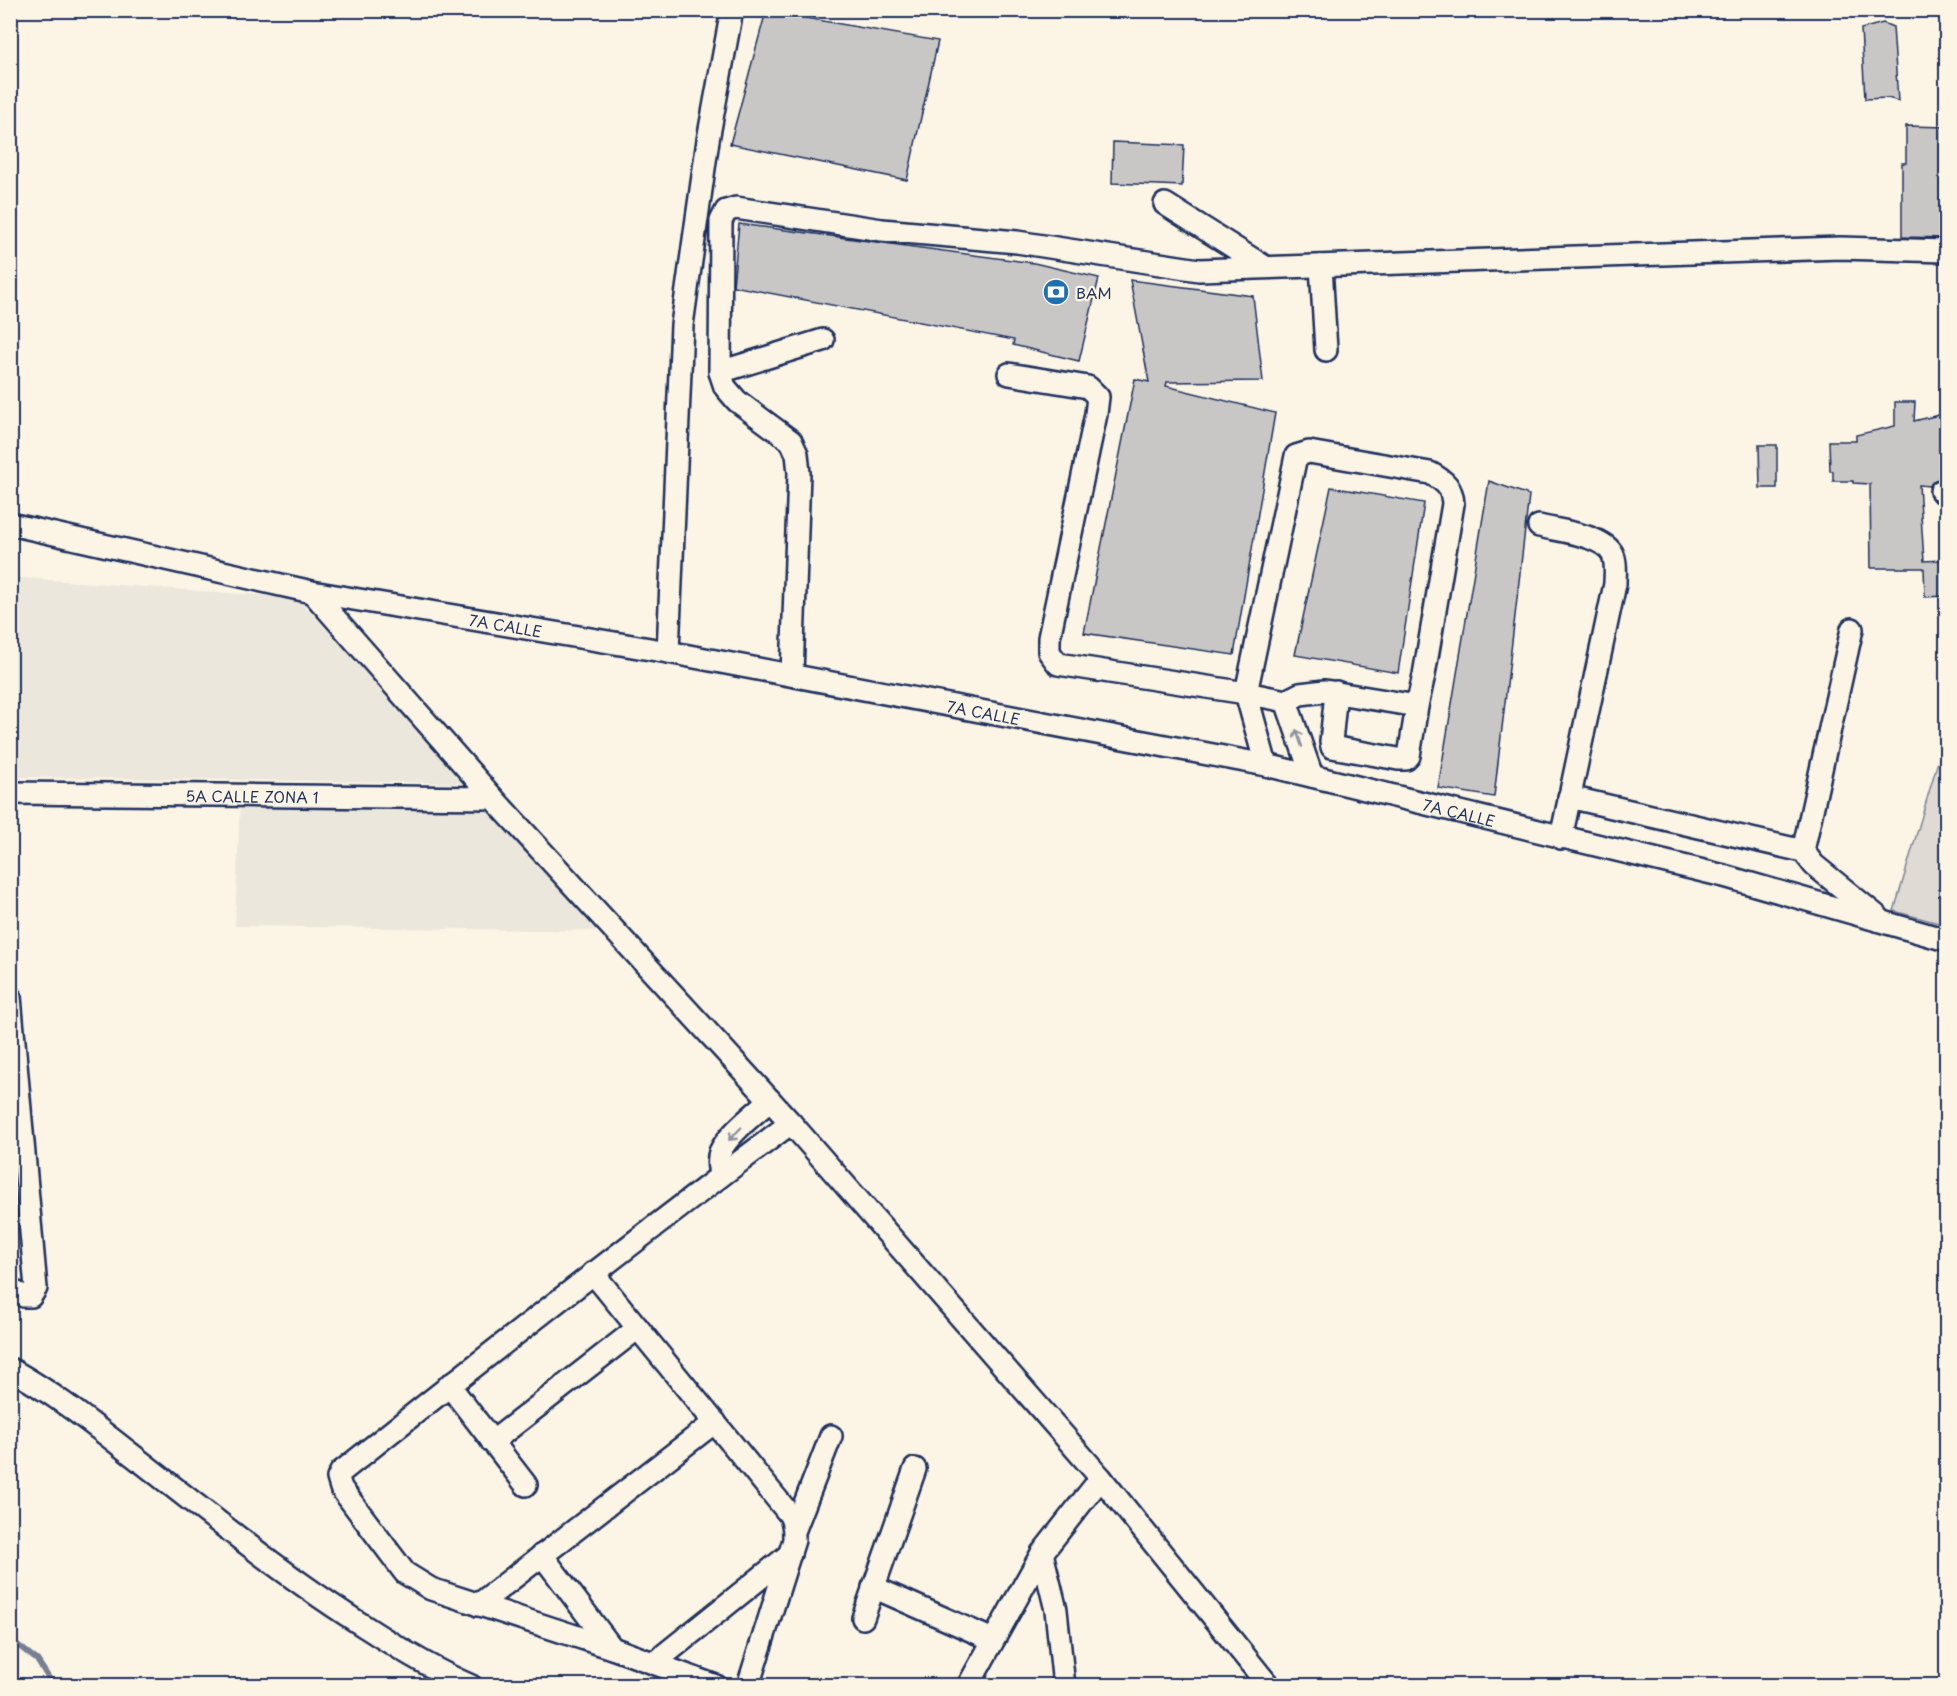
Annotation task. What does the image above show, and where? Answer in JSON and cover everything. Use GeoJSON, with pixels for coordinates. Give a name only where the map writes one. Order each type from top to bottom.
{"type":"FeatureCollection","features":[{"type":"Feature","properties":{"kind":"street"},"geometry":{"type":"LineString","coordinates":[[668,652],[682,325],[708,140],[732,10]]}},
{"type":"Feature","properties":{"kind":"street"},"geometry":{"type":"LineString","coordinates":[[1165,204],[1265,267]]}},
{"type":"Feature","properties":{"kind":"street"},"geometry":{"type":"LineString","coordinates":[[792,675],[799,473],[797,454],[791,441],[737,401],[725,387],[720,372],[721,221],[726,211],[736,208],[882,230],[1017,242],[1200,270],[1840,248],[1947,251]]}},
{"type":"Feature","properties":{"kind":"street"},"geometry":{"type":"LineString","coordinates":[[1321,266],[1326,350]]}},
{"type":"Feature","properties":{"kind":"street"},"geometry":{"type":"LineString","coordinates":[[720,372],[824,340]]}},
{"type":"Feature","properties":{"kind":"street"},"geometry":{"type":"LineString","coordinates":[[1009,374],[1088,387],[1098,397],[1049,638],[1049,652],[1058,664],[1286,701],[1300,694],[1324,690],[1417,706]]}},
{"type":"Feature","properties":{"kind":"street"},"geometry":{"type":"LineString","coordinates":[[1266,765],[1246,693],[1292,467],[1296,456],[1309,452],[1431,473],[1444,481],[1452,492],[1453,504],[1409,756],[1406,759],[1377,756],[1332,747],[1336,692]]}},
{"type":"Feature","properties":{"kind":"street","name":"7A CALLE"},"geometry":{"type":"LineString","coordinates":[[10,524],[312,592],[668,652],[1266,765],[1724,876],[1947,940]]}},
{"type":"Feature","properties":{"kind":"street"},"geometry":{"type":"LineString","coordinates":[[1539,526],[1593,539],[1604,544],[1612,554],[1616,567],[1615,584],[1561,838]]}},
{"type":"Feature","properties":{"kind":"street"},"geometry":{"type":"LineString","coordinates":[[312,592],[492,798],[791,1123],[1101,1478],[1269,1686]]}},
{"type":"Feature","properties":{"kind":"street"},"geometry":{"type":"LineString","coordinates":[[1803,851],[1852,628]]}},
{"type":"Feature","properties":{"kind":"street"},"geometry":{"type":"LineString","coordinates":[[1286,701],[1312,776]]}},
{"type":"Feature","properties":{"kind":"street","name":"5A CALLE ZONA 1"},"geometry":{"type":"LineString","coordinates":[[10,793],[492,798]]}},
{"type":"Feature","properties":{"kind":"street"},"geometry":{"type":"LineString","coordinates":[[1569,796],[1803,851],[1814,865],[1885,923]]}},
{"type":"Feature","properties":{"kind":"street"},"geometry":{"type":"LineString","coordinates":[[10,1290],[30,1296],[36,1288],[16,1124],[11,1001]]}},
{"type":"Feature","properties":{"kind":"street"},"geometry":{"type":"LineString","coordinates":[[720,1176],[718,1161],[720,1151],[731,1137],[770,1100]]}},
{"type":"Feature","properties":{"kind":"street"},"geometry":{"type":"LineString","coordinates":[[716,1686],[612,1648],[431,1589],[405,1573],[340,1488],[338,1478],[340,1472],[449,1385],[791,1123]]}},
{"type":"Feature","properties":{"kind":"street"},"geometry":{"type":"LineString","coordinates":[[593,1273],[790,1515],[795,1529]]}},
{"type":"Feature","properties":{"kind":"street"},"geometry":{"type":"LineString","coordinates":[[492,1442],[638,1328]]}},
{"type":"Feature","properties":{"kind":"street"},"geometry":{"type":"LineString","coordinates":[[10,1369],[73,1409],[261,1556],[314,1594],[403,1651],[447,1676],[471,1686]]}},
{"type":"Feature","properties":{"kind":"street"},"geometry":{"type":"LineString","coordinates":[[449,1385],[526,1485]]}},
{"type":"Feature","properties":{"kind":"street"},"geometry":{"type":"LineString","coordinates":[[478,1605],[715,1422]]}},
{"type":"Feature","properties":{"kind":"street"},"geometry":{"type":"LineString","coordinates":[[748,1686],[790,1554],[795,1529],[831,1436]]}},
{"type":"Feature","properties":{"kind":"street"},"geometry":{"type":"LineString","coordinates":[[863,1618],[915,1469]]}},
{"type":"Feature","properties":{"kind":"street"},"geometry":{"type":"LineString","coordinates":[[968,1686],[1042,1553],[1101,1478]]}},
{"type":"Feature","properties":{"kind":"street"},"geometry":{"type":"LineString","coordinates":[[1042,1553],[1056,1610],[1064,1686]]}},
{"type":"Feature","properties":{"kind":"street"},"geometry":{"type":"LineString","coordinates":[[654,1663],[790,1554]]}},
{"type":"Feature","properties":{"kind":"street"},"geometry":{"type":"LineString","coordinates":[[542,1555],[612,1648]]}},
{"type":"Feature","properties":{"kind":"street"},"geometry":{"type":"LineString","coordinates":[[873,1587],[993,1640]]}},
{"type":"Feature","properties":{"kind":"shaded area"},"geometry":{"type":"Polygon","coordinates":[[[10,577],[298,598],[467,783],[11,777],[10,577]]]}},
{"type":"Feature","properties":{"kind":"shaded area"},"geometry":{"type":"Polygon","coordinates":[[[1946,734],[1946,925],[1894,911],[1946,734]]]}},
{"type":"Feature","properties":{"kind":"shaded area"},"geometry":{"type":"Polygon","coordinates":[[[240,800],[489,804],[610,931],[235,926],[240,800]]]}},
{"type":"Feature","properties":{"kind":"building"},"geometry":{"type":"Polygon","coordinates":[[[766,11],[938,41],[907,180],[730,144],[766,11]]]}},
{"type":"Feature","properties":{"kind":"building"},"geometry":{"type":"Polygon","coordinates":[[[1883,23],[1893,27],[1898,101],[1888,98],[1865,99],[1861,29],[1883,23]]]}},
{"type":"Feature","properties":{"kind":"building"},"geometry":{"type":"Polygon","coordinates":[[[1906,126],[1947,127],[1947,238],[1902,237],[1902,163],[1906,163],[1906,126]]]}},
{"type":"Feature","properties":{"kind":"building"},"geometry":{"type":"Polygon","coordinates":[[[1113,142],[1184,145],[1182,186],[1112,183],[1113,142]]]}},
{"type":"Feature","properties":{"kind":"building"},"geometry":{"type":"Polygon","coordinates":[[[739,224],[1034,263],[1099,278],[1079,361],[1013,345],[1014,340],[733,286],[739,224]]]}},
{"type":"Feature","properties":{"kind":"building"},"geometry":{"type":"Polygon","coordinates":[[[1130,280],[1253,296],[1263,381],[1167,382],[1166,386],[1275,413],[1234,655],[1084,633],[1135,379],[1149,382],[1130,280]]]}},
{"type":"Feature","properties":{"kind":"building"},"geometry":{"type":"Polygon","coordinates":[[[1895,402],[1915,402],[1914,421],[1947,413],[1947,469],[1944,469],[1944,478],[1935,480],[1930,486],[1919,485],[1924,561],[1943,560],[1945,596],[1925,597],[1924,568],[1871,568],[1870,484],[1833,481],[1833,471],[1830,471],[1829,441],[1856,441],[1856,435],[1895,426],[1895,402]]]}},
{"type":"Feature","properties":{"kind":"building"},"geometry":{"type":"Polygon","coordinates":[[[1759,445],[1777,445],[1777,488],[1760,488],[1759,445]]]}},
{"type":"Feature","properties":{"kind":"building"},"geometry":{"type":"Polygon","coordinates":[[[1489,481],[1529,495],[1494,797],[1438,788],[1489,481]]]}},
{"type":"Feature","properties":{"kind":"building"},"geometry":{"type":"Polygon","coordinates":[[[1331,487],[1424,503],[1398,673],[1295,655],[1331,487]]]}},
{"type":"Feature","properties":{"kind":"waterway"},"geometry":{"type":"LineString","coordinates":[[10,1639],[37,1660],[54,1686]]}},
{"type":"Feature","properties":{"kind":"place","name":"BAM"},"geometry":{"type":"Point","coordinates":[1056,292]}}]}
